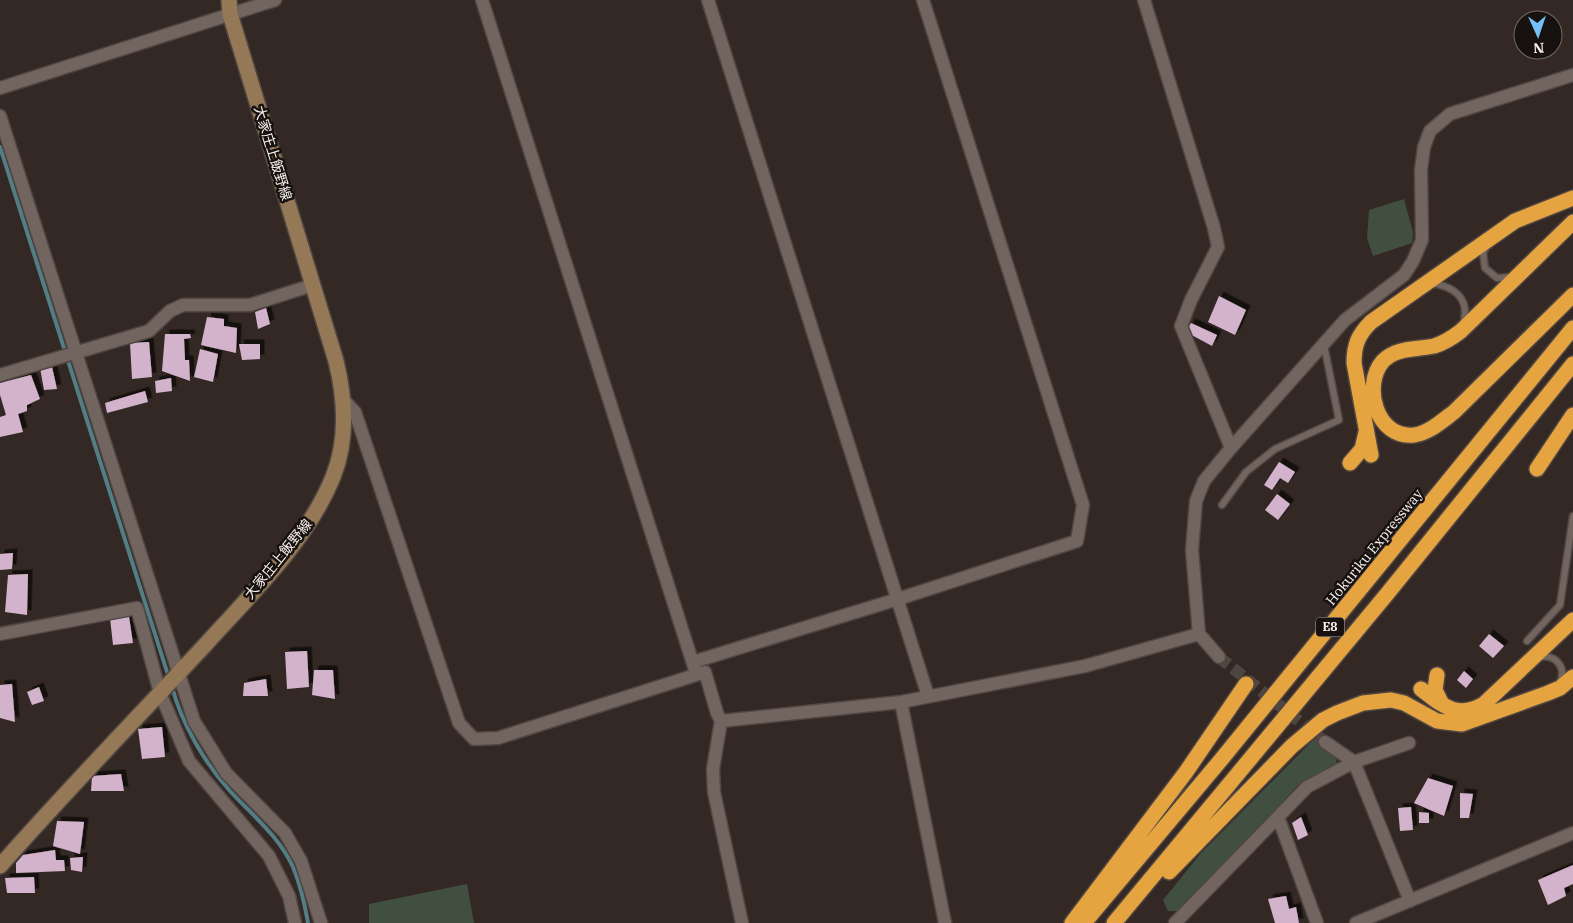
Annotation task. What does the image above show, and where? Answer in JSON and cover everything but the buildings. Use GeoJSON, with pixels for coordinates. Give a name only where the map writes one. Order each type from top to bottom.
{"type":"FeatureCollection","features":[{"type":"Feature","properties":{"kind":"highway"},"geometry":{"type":"LineString","coordinates":[[1371,454],[1354,363],[1354,348],[1359,335],[1371,322],[1489,239],[1527,215],[1573,198]]}},
{"type":"Feature","properties":{"kind":"highway"},"geometry":{"type":"LineString","coordinates":[[1573,222],[1461,332],[1446,341],[1432,346],[1393,353],[1383,361],[1376,372],[1373,384],[1379,414],[1392,431],[1402,435],[1415,435],[1437,425],[1454,412],[1573,295]]}},
{"type":"Feature","properties":{"kind":"highway","name":"Hokuriku Expressway"},"geometry":{"type":"LineString","coordinates":[[1084,923],[1232,746],[1573,328]]}},
{"type":"Feature","properties":{"kind":"highway","name":"E8"},"geometry":{"type":"LineString","coordinates":[[1114,923],[1387,594],[1573,364]]}},
{"type":"Feature","properties":{"kind":"highway"},"geometry":{"type":"LineString","coordinates":[[1537,469],[1573,415]]}},
{"type":"Feature","properties":{"kind":"highway"},"geometry":{"type":"LineString","coordinates":[[1350,463],[1362,449],[1366,429]]}},
{"type":"Feature","properties":{"kind":"highway"},"geometry":{"type":"LineString","coordinates":[[1421,689],[1452,710],[1474,710],[1484,704],[1573,620]]}},
{"type":"Feature","properties":{"kind":"highway"},"geometry":{"type":"LineString","coordinates":[[1437,675],[1435,690],[1444,706]]}},
{"type":"Feature","properties":{"kind":"highway"},"geometry":{"type":"LineString","coordinates":[[1123,923],[1196,842],[1292,746],[1324,720],[1363,703],[1391,700],[1404,703],[1437,721],[1462,724],[1548,694],[1560,688],[1573,677]]}},
{"type":"Feature","properties":{"kind":"highway"},"geometry":{"type":"LineString","coordinates":[[1072,923],[1186,772],[1246,684]]}},
{"type":"Feature","properties":{"kind":"main road","name":"大家庄上飯野線"},"geometry":{"type":"LineString","coordinates":[[0,866],[72,784],[177,676],[304,531],[320,506],[334,475],[339,456],[344,419],[343,399],[336,361],[230,7]]}},
{"type":"Feature","properties":{"kind":"street"},"geometry":{"type":"LineString","coordinates":[[0,88],[230,7],[275,0]]}},
{"type":"Feature","properties":{"kind":"street"},"geometry":{"type":"LineString","coordinates":[[482,0],[696,674]]}},
{"type":"Feature","properties":{"kind":"street"},"geometry":{"type":"LineString","coordinates":[[708,0],[928,696]]}},
{"type":"Feature","properties":{"kind":"street"},"geometry":{"type":"LineString","coordinates":[[692,662],[898,599],[1077,541],[1083,505],[923,0]]}},
{"type":"Feature","properties":{"kind":"street"},"geometry":{"type":"LineString","coordinates":[[1144,0],[1214,228],[1218,247],[1191,300],[1181,326],[1230,448]]}},
{"type":"Feature","properties":{"kind":"street"},"geometry":{"type":"LineString","coordinates":[[1220,656],[1199,634],[1192,550],[1196,502],[1204,481],[1230,448],[1323,344],[1366,302],[1404,275],[1413,261],[1422,240],[1421,170],[1424,147],[1430,131],[1450,114],[1573,75]]}},
{"type":"Feature","properties":{"kind":"street"},"geometry":{"type":"LineString","coordinates":[[0,116],[156,603],[177,676],[194,721],[226,773],[285,833],[301,861],[321,923]]}},
{"type":"Feature","properties":{"kind":"street"},"geometry":{"type":"LineString","coordinates":[[0,375],[149,331],[170,311],[183,305],[250,305],[313,284]]}},
{"type":"Feature","properties":{"kind":"street"},"geometry":{"type":"LineString","coordinates":[[343,399],[355,412],[459,723],[474,739],[498,738],[705,672],[721,721],[713,769],[714,792],[742,923]]}},
{"type":"Feature","properties":{"kind":"street"},"geometry":{"type":"LineString","coordinates":[[0,634],[156,603]]}},
{"type":"Feature","properties":{"kind":"street"},"geometry":{"type":"LineString","coordinates":[[137,608],[162,691],[189,761],[269,856],[289,896],[295,923]]}},
{"type":"Feature","properties":{"kind":"street"},"geometry":{"type":"LineString","coordinates":[[721,721],[901,702],[1085,666],[1199,634]]}},
{"type":"Feature","properties":{"kind":"street"},"geometry":{"type":"LineString","coordinates":[[901,702],[945,923]]}},
{"type":"Feature","properties":{"kind":"street"},"geometry":{"type":"LineString","coordinates":[[1325,742],[1354,762],[1410,901]]}},
{"type":"Feature","properties":{"kind":"street"},"geometry":{"type":"LineString","coordinates":[[1175,923],[1307,787],[1354,762],[1409,743]]}},
{"type":"Feature","properties":{"kind":"street"},"geometry":{"type":"LineString","coordinates":[[1278,817],[1317,923]]}},
{"type":"Feature","properties":{"kind":"street"},"geometry":{"type":"LineString","coordinates":[[1356,923],[1573,833]]}},
{"type":"Feature","properties":{"kind":"lane"},"geometry":{"type":"LineString","coordinates":[[1489,239],[1483,252],[1483,261],[1491,274],[1498,278],[1508,278],[1521,274]]}},
{"type":"Feature","properties":{"kind":"lane"},"geometry":{"type":"LineString","coordinates":[[1428,283],[1448,287],[1460,296],[1465,310],[1461,332]]}},
{"type":"Feature","properties":{"kind":"lane"},"geometry":{"type":"LineString","coordinates":[[1222,505],[1246,472],[1275,448],[1339,420],[1323,344]]}},
{"type":"Feature","properties":{"kind":"lane"},"geometry":{"type":"LineString","coordinates":[[1528,641],[1560,605],[1564,593],[1573,516]]}},
{"type":"Feature","properties":{"kind":"lane"},"geometry":{"type":"LineString","coordinates":[[1533,659],[1546,656],[1555,659],[1560,664],[1561,679],[1548,694]]}},
{"type":"Feature","properties":{"kind":"green space"},"geometry":{"type":"Polygon","coordinates":[[[1404,199],[1413,232],[1412,243],[1373,256],[1367,238],[1369,210],[1404,199]]]}},
{"type":"Feature","properties":{"kind":"green space"},"geometry":{"type":"Polygon","coordinates":[[[1314,739],[1337,757],[1336,765],[1297,786],[1187,904],[1177,911],[1168,911],[1163,900],[1201,853],[1314,739]]]}},
{"type":"Feature","properties":{"kind":"green space"},"geometry":{"type":"Polygon","coordinates":[[[467,884],[474,923],[369,923],[369,904],[467,884]]]}},
{"type":"Feature","properties":{"kind":"waterway"},"geometry":{"type":"LineString","coordinates":[[0,147],[169,678]]}},
{"type":"Feature","properties":{"kind":"waterway"},"geometry":{"type":"LineString","coordinates":[[172,687],[188,729],[211,768],[273,836],[287,856],[298,880],[308,923]]}},
{"type":"Feature","properties":{"kind":"tunnel"},"geometry":{"type":"LineString","coordinates":[[1219,657],[1325,742]]}}]}
